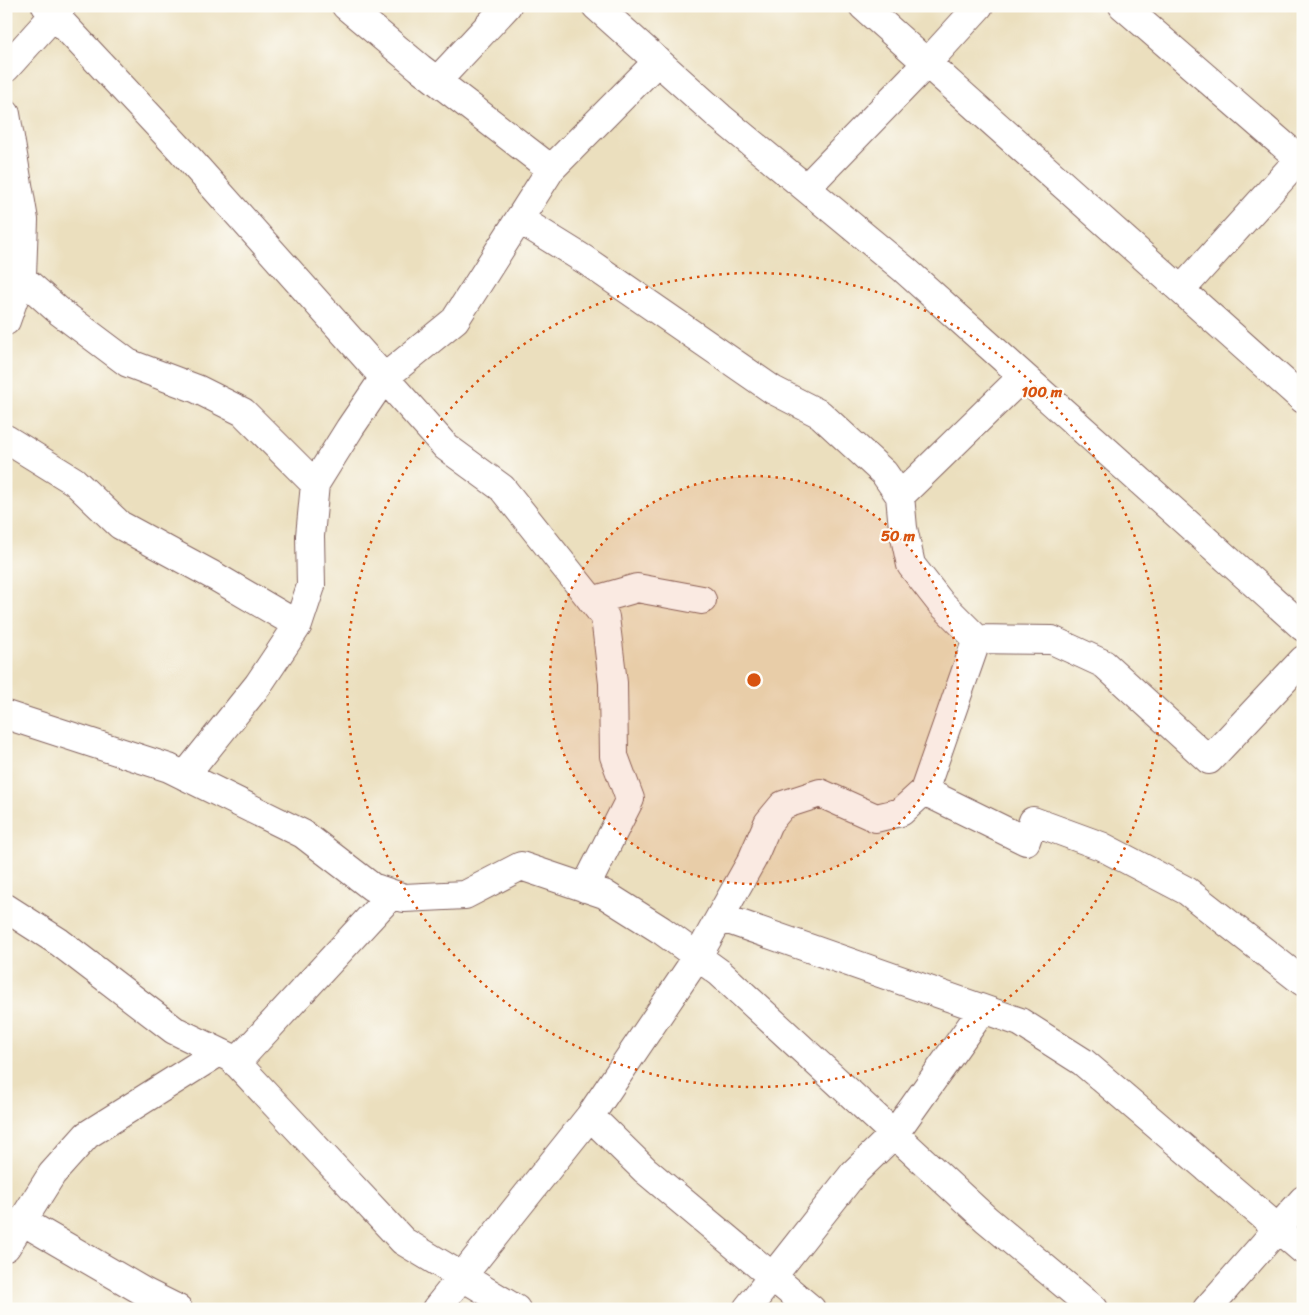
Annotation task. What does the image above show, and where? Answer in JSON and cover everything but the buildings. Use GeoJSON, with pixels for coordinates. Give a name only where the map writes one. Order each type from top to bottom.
{"type":"FeatureCollection","features":[{"type":"Feature","properties":{"kind":"street"},"geometry":{"type":"LineString","coordinates":[[346,6],[437,81],[551,169]]}},
{"type":"Feature","properties":{"kind":"street"},"geometry":{"type":"LineString","coordinates":[[437,81],[507,6]]}},
{"type":"Feature","properties":{"kind":"street"},"geometry":{"type":"LineString","coordinates":[[596,6],[806,188],[905,270],[1303,627]]}},
{"type":"Feature","properties":{"kind":"street"},"geometry":{"type":"LineString","coordinates":[[863,6],[1303,399]]}},
{"type":"Feature","properties":{"kind":"street"},"geometry":{"type":"LineString","coordinates":[[806,188],[927,63],[978,6]]}},
{"type":"Feature","properties":{"kind":"street"},"geometry":{"type":"LineString","coordinates":[[1124,6],[1302,159],[1181,290]]}},
{"type":"Feature","properties":{"kind":"street"},"geometry":{"type":"LineString","coordinates":[[6,68],[54,9],[446,447],[502,488],[605,617],[613,682],[614,756],[630,799],[585,888]]}},
{"type":"Feature","properties":{"kind":"street"},"geometry":{"type":"LineString","coordinates":[[185,776],[258,684],[298,626],[310,586],[310,536],[315,484],[384,378],[455,320],[551,169],[658,61]]}},
{"type":"Feature","properties":{"kind":"street"},"geometry":{"type":"LineString","coordinates":[[6,114],[24,220],[6,321]]}},
{"type":"Feature","properties":{"kind":"street"},"geometry":{"type":"LineString","coordinates":[[519,218],[585,260],[773,390],[820,414],[884,473],[900,496],[903,528],[911,565],[940,602],[977,639],[1052,640],[1104,664],[1209,760],[1303,660]]}},
{"type":"Feature","properties":{"kind":"street"},"geometry":{"type":"LineString","coordinates":[[14,270],[60,312],[128,363],[197,389],[243,412],[315,484]]}},
{"type":"Feature","properties":{"kind":"street"},"geometry":{"type":"LineString","coordinates":[[900,496],[1023,376]]}},
{"type":"Feature","properties":{"kind":"street"},"geometry":{"type":"LineString","coordinates":[[6,439],[74,481],[120,525],[216,577],[298,626]]}},
{"type":"Feature","properties":{"kind":"street"},"geometry":{"type":"LineString","coordinates":[[592,601],[637,588],[702,600]]}},
{"type":"Feature","properties":{"kind":"street"},"geometry":{"type":"LineString","coordinates":[[436,1309],[590,1116],[698,956],[752,860],[768,823],[783,805],[820,794],[876,818],[902,812],[924,791],[977,639]]}},
{"type":"Feature","properties":{"kind":"street"},"geometry":{"type":"LineString","coordinates":[[6,715],[169,768],[303,834],[372,887],[404,898],[465,895],[522,866],[604,894],[661,930],[727,979],[986,1219],[1094,1309]]}},
{"type":"Feature","properties":{"kind":"street"},"geometry":{"type":"LineString","coordinates":[[924,791],[1026,840],[1033,821],[1101,846],[1187,891],[1303,982]]}},
{"type":"Feature","properties":{"kind":"street"},"geometry":{"type":"LineString","coordinates":[[178,1309],[12,1232],[52,1174],[87,1135],[228,1057],[392,894]]}},
{"type":"Feature","properties":{"kind":"street"},"geometry":{"type":"LineString","coordinates":[[6,908],[59,942],[174,1030],[228,1057],[402,1242],[516,1309]]}},
{"type":"Feature","properties":{"kind":"street"},"geometry":{"type":"LineString","coordinates":[[720,918],[1020,1022],[1083,1062],[1303,1250]]}},
{"type":"Feature","properties":{"kind":"street"},"geometry":{"type":"LineString","coordinates":[[747,1309],[854,1173],[895,1133],[983,1008]]}},
{"type":"Feature","properties":{"kind":"street"},"geometry":{"type":"LineString","coordinates":[[590,1116],[645,1170],[811,1309]]}},
{"type":"Feature","properties":{"kind":"street"},"geometry":{"type":"LineString","coordinates":[[1207,1309],[1303,1200]]}}]}
